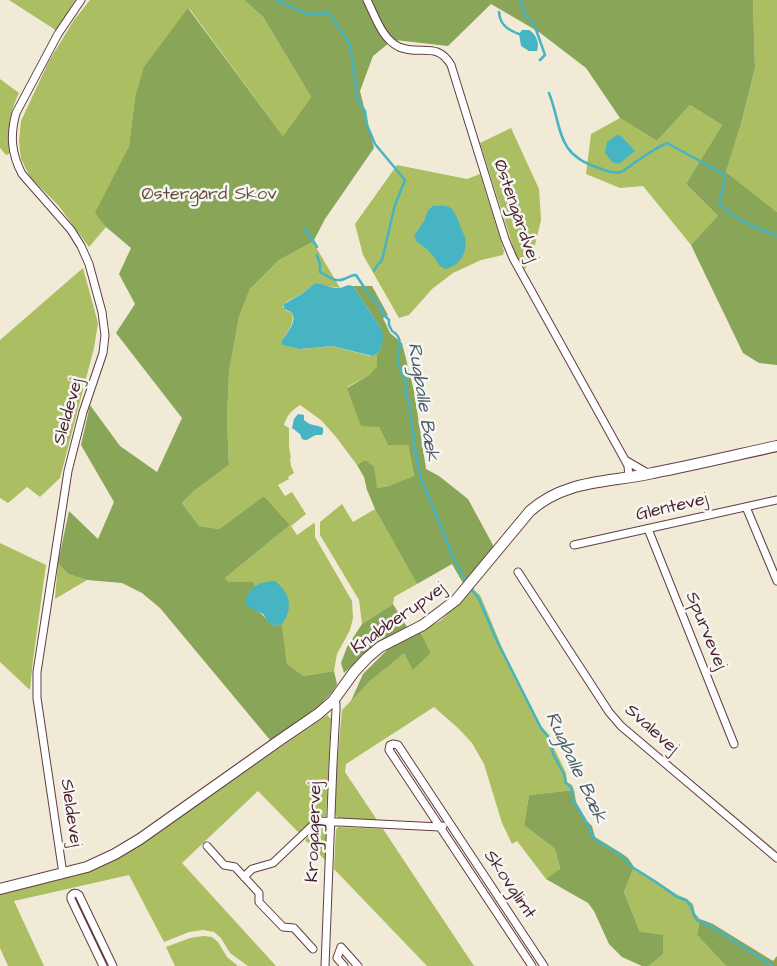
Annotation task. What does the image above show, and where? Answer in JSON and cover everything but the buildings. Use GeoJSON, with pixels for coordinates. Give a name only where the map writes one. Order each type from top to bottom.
{"type":"FeatureCollection","features":[{"type":"Feature","properties":{"kind":"street","name":"Sleldevej"},"geometry":{"type":"LineString","coordinates":[[64,874],[38,698],[37,672],[68,472],[83,412],[103,353],[105,335],[102,312],[85,255],[71,230],[22,174],[16,163],[12,142],[12,127],[16,112],[58,34],[81,0]]}},
{"type":"Feature","properties":{"kind":"street","name":"Østengårdvej"},"geometry":{"type":"LineString","coordinates":[[367,0],[388,39],[399,47],[442,53],[451,65],[505,239],[513,258],[625,460],[628,466],[629,478]]}},
{"type":"Feature","properties":{"kind":"street","name":"Knabberupvej"},"geometry":{"type":"LineString","coordinates":[[0,889],[87,867],[114,854],[140,839],[318,714],[333,701],[354,672],[367,658],[380,648],[423,625],[456,600],[530,511],[552,495],[584,484],[650,474],[777,446]]}},
{"type":"Feature","properties":{"kind":"street"},"geometry":{"type":"LineString","coordinates":[[625,460],[650,474]]}},
{"type":"Feature","properties":{"kind":"street","name":"Glentevej"},"geometry":{"type":"LineString","coordinates":[[574,545],[777,500]]}},
{"type":"Feature","properties":{"kind":"street"},"geometry":{"type":"LineString","coordinates":[[746,506],[777,581]]}},
{"type":"Feature","properties":{"kind":"street","name":"Spurvevej"},"geometry":{"type":"LineString","coordinates":[[648,529],[734,744]]}},
{"type":"Feature","properties":{"kind":"street","name":"Svalevej"},"geometry":{"type":"LineString","coordinates":[[518,572],[609,712],[621,726],[777,858]]}},
{"type":"Feature","properties":{"kind":"street","name":"Krogagervej"},"geometry":{"type":"LineString","coordinates":[[325,966],[336,710],[336,704],[333,701]]}},
{"type":"Feature","properties":{"kind":"street","name":"Skovglimt"},"geometry":{"type":"LineString","coordinates":[[532,966],[389,750],[390,745],[398,745],[544,966]]}},
{"type":"Feature","properties":{"kind":"street"},"geometry":{"type":"LineString","coordinates":[[244,877],[252,869],[273,863],[316,822],[331,821],[440,827],[448,822]]}},
{"type":"Feature","properties":{"kind":"street"},"geometry":{"type":"LineString","coordinates":[[207,846],[224,865],[235,867],[259,893],[259,902],[283,927],[294,928],[313,950]]}},
{"type":"Feature","properties":{"kind":"street"},"geometry":{"type":"LineString","coordinates":[[103,966],[71,899],[73,893],[79,895],[113,966]]}},
{"type":"Feature","properties":{"kind":"street"},"geometry":{"type":"LineString","coordinates":[[95,950],[104,946]]}},
{"type":"Feature","properties":{"kind":"street"},"geometry":{"type":"LineString","coordinates":[[344,966],[337,958],[341,947],[358,966]]}},
{"type":"Feature","properties":{"kind":"green space"},"geometry":{"type":"Polygon","coordinates":[[[9,0],[75,0],[57,31],[9,0]]]}},
{"type":"Feature","properties":{"kind":"green space"},"geometry":{"type":"Polygon","coordinates":[[[90,0],[244,0],[263,17],[311,97],[283,136],[189,8],[135,98],[129,146],[96,213],[106,227],[89,247],[58,205],[30,177],[21,159],[19,141],[21,121],[49,61],[74,20],[90,0]]]}},
{"type":"Feature","properties":{"kind":"green space","name":"Østergård Skov"},"geometry":{"type":"Polygon","coordinates":[[[244,0],[364,0],[389,43],[373,56],[360,91],[374,148],[325,219],[313,242],[279,260],[250,289],[239,317],[229,372],[227,420],[229,465],[194,491],[182,503],[199,526],[219,529],[264,496],[290,525],[225,578],[228,582],[253,582],[255,586],[249,592],[256,610],[274,626],[282,624],[287,664],[304,676],[334,671],[337,684],[325,700],[316,708],[270,740],[160,608],[142,593],[122,583],[87,580],[68,574],[58,563],[69,511],[98,539],[114,502],[81,445],[90,405],[120,446],[157,472],[182,418],[116,333],[135,304],[119,274],[131,248],[106,227],[95,213],[129,146],[135,98],[144,67],[188,8],[283,136],[311,97],[263,17],[244,0]]]}},
{"type":"Feature","properties":{"kind":"green space"},"geometry":{"type":"Polygon","coordinates":[[[371,0],[753,0],[755,68],[741,124],[726,172],[777,212],[777,365],[759,363],[743,353],[691,245],[718,216],[686,184],[722,125],[690,105],[657,141],[620,118],[586,68],[539,32],[491,4],[448,46],[395,40],[381,23],[371,0]]]}},
{"type":"Feature","properties":{"kind":"green space"},"geometry":{"type":"Polygon","coordinates":[[[753,0],[777,0],[777,212],[726,172],[741,124],[755,68],[753,0]]]}},
{"type":"Feature","properties":{"kind":"green space"},"geometry":{"type":"Polygon","coordinates":[[[0,79],[19,93],[9,122],[11,153],[6,155],[0,148],[0,79]]]}},
{"type":"Feature","properties":{"kind":"green space"},"geometry":{"type":"Polygon","coordinates":[[[690,105],[722,125],[686,184],[719,217],[691,245],[643,186],[620,188],[586,174],[591,134],[620,118],[657,141],[690,105]]]}},
{"type":"Feature","properties":{"kind":"green space"},"geometry":{"type":"Polygon","coordinates":[[[511,128],[539,189],[541,220],[532,257],[525,269],[518,262],[480,143],[511,128]]]}},
{"type":"Feature","properties":{"kind":"green space"},"geometry":{"type":"Polygon","coordinates":[[[397,165],[467,179],[480,174],[504,251],[503,255],[481,260],[453,273],[432,289],[409,315],[399,318],[363,255],[355,224],[397,165]]]}},
{"type":"Feature","properties":{"kind":"green space"},"geometry":{"type":"Polygon","coordinates":[[[313,242],[340,288],[314,284],[303,293],[286,302],[283,307],[292,313],[293,317],[290,328],[281,342],[282,345],[301,349],[332,346],[370,356],[377,354],[377,366],[369,375],[347,387],[379,427],[388,445],[408,445],[414,477],[389,486],[377,488],[365,460],[357,465],[321,420],[300,405],[286,418],[284,425],[289,428],[290,458],[294,473],[288,477],[289,479],[278,485],[285,496],[292,492],[306,514],[291,526],[297,535],[315,524],[315,537],[352,601],[353,618],[350,630],[337,654],[334,671],[304,676],[287,664],[282,625],[227,582],[225,578],[290,525],[264,496],[219,529],[199,526],[182,503],[194,491],[229,465],[227,420],[229,372],[239,317],[250,289],[279,260],[313,242]]]}},
{"type":"Feature","properties":{"kind":"green space"},"geometry":{"type":"Polygon","coordinates":[[[83,268],[98,323],[94,348],[60,478],[40,497],[27,487],[8,503],[0,498],[0,340],[83,268]]]}},
{"type":"Feature","properties":{"kind":"green space"},"geometry":{"type":"Polygon","coordinates":[[[353,286],[372,286],[388,315],[383,318],[390,333],[402,343],[414,391],[426,469],[439,476],[468,499],[494,547],[463,583],[452,564],[417,584],[375,509],[364,477],[357,465],[365,460],[374,467],[377,488],[389,486],[414,476],[408,445],[388,445],[379,427],[361,426],[347,388],[369,375],[377,366],[377,354],[380,350],[381,329],[353,286]]]}},
{"type":"Feature","properties":{"kind":"green space"},"geometry":{"type":"Polygon","coordinates":[[[342,504],[353,522],[375,509],[417,584],[394,597],[393,604],[362,624],[359,600],[320,535],[320,522],[342,504]]]}},
{"type":"Feature","properties":{"kind":"green space"},"geometry":{"type":"Polygon","coordinates":[[[0,543],[46,565],[30,690],[0,662],[0,543]]]}},
{"type":"Feature","properties":{"kind":"green space"},"geometry":{"type":"Polygon","coordinates":[[[58,563],[68,574],[87,580],[55,599],[58,563]]]}},
{"type":"Feature","properties":{"kind":"green space"},"geometry":{"type":"Polygon","coordinates":[[[474,587],[474,590],[481,597],[503,650],[541,726],[550,736],[566,773],[567,782],[572,785],[574,790],[529,795],[524,825],[555,849],[560,870],[546,879],[517,841],[512,844],[502,823],[484,764],[472,743],[434,707],[346,764],[345,772],[377,820],[341,819],[335,814],[342,710],[370,681],[404,652],[414,669],[431,653],[420,631],[440,621],[474,587]]]}},
{"type":"Feature","properties":{"kind":"green space"},"geometry":{"type":"Polygon","coordinates":[[[393,604],[407,627],[378,643],[344,673],[341,663],[347,647],[362,624],[393,604]]]}},
{"type":"Feature","properties":{"kind":"green space"},"geometry":{"type":"Polygon","coordinates":[[[420,631],[431,653],[413,670],[404,653],[370,681],[351,701],[363,674],[391,646],[420,631]]]}},
{"type":"Feature","properties":{"kind":"green space"},"geometry":{"type":"Polygon","coordinates":[[[327,715],[331,719],[326,816],[314,818],[300,834],[258,791],[182,863],[276,966],[248,966],[230,953],[221,938],[214,932],[203,930],[189,932],[164,942],[129,875],[14,901],[44,966],[8,966],[0,948],[0,894],[91,870],[139,846],[327,715]]]}},
{"type":"Feature","properties":{"kind":"green space"},"geometry":{"type":"Polygon","coordinates":[[[574,790],[576,802],[592,826],[595,837],[628,858],[634,867],[624,892],[640,932],[663,935],[663,954],[649,966],[642,966],[622,957],[609,944],[594,911],[588,903],[546,879],[560,869],[555,849],[524,825],[529,795],[574,790]]]}},
{"type":"Feature","properties":{"kind":"green space"},"geometry":{"type":"Polygon","coordinates":[[[322,826],[327,831],[326,861],[305,840],[317,828],[322,826]]]}},
{"type":"Feature","properties":{"kind":"green space"},"geometry":{"type":"Polygon","coordinates":[[[338,827],[383,829],[474,966],[427,966],[334,869],[336,830],[338,827]]]}},
{"type":"Feature","properties":{"kind":"green space"},"geometry":{"type":"Polygon","coordinates":[[[634,867],[693,904],[695,913],[700,919],[697,935],[726,966],[649,966],[663,954],[640,932],[624,892],[634,867]]]}},
{"type":"Feature","properties":{"kind":"green space"},"geometry":{"type":"Polygon","coordinates":[[[700,919],[713,924],[773,961],[777,956],[777,966],[726,966],[697,935],[700,919]]]}},
{"type":"Feature","properties":{"kind":"green space"},"geometry":{"type":"Polygon","coordinates":[[[212,937],[218,942],[227,957],[238,966],[175,966],[166,947],[190,938],[212,937]]]}},
{"type":"Feature","properties":{"kind":"water"},"geometry":{"type":"Polygon","coordinates":[[[522,30],[529,30],[535,36],[538,42],[537,51],[529,51],[521,46],[519,34],[522,30]]]}},
{"type":"Feature","properties":{"kind":"water"},"geometry":{"type":"Polygon","coordinates":[[[617,135],[621,136],[635,151],[619,164],[612,162],[605,153],[607,142],[617,135]]]}},
{"type":"Feature","properties":{"kind":"water"},"geometry":{"type":"Polygon","coordinates":[[[433,206],[450,207],[456,215],[465,237],[466,243],[462,258],[455,265],[445,269],[440,266],[428,250],[417,242],[414,236],[424,221],[428,210],[433,206]]]}},
{"type":"Feature","properties":{"kind":"water"},"geometry":{"type":"Polygon","coordinates":[[[314,284],[336,288],[348,285],[353,286],[381,329],[383,335],[382,344],[377,354],[372,356],[332,346],[300,349],[282,345],[281,342],[293,320],[291,312],[284,309],[284,304],[314,284]]]}},
{"type":"Feature","properties":{"kind":"water"},"geometry":{"type":"Polygon","coordinates":[[[298,414],[304,415],[304,420],[309,424],[323,428],[322,435],[316,435],[306,440],[302,439],[300,434],[292,428],[294,419],[298,414]]]}},
{"type":"Feature","properties":{"kind":"water"},"geometry":{"type":"Polygon","coordinates":[[[275,581],[287,596],[289,607],[282,624],[274,626],[268,622],[263,614],[248,607],[245,601],[256,586],[264,582],[275,581]]]}},
{"type":"Feature","properties":{"kind":"waterway","name":"Rugballe Bæk"},"geometry":{"type":"LineString","coordinates":[[277,0],[307,14],[324,13],[329,14],[333,19],[350,44],[358,101],[365,111],[367,125],[375,144],[405,180],[395,205],[382,260],[374,271]]}},
{"type":"Feature","properties":{"kind":"waterway"},"geometry":{"type":"LineString","coordinates":[[521,0],[525,15],[534,24],[545,55],[540,60]]}},
{"type":"Feature","properties":{"kind":"waterway"},"geometry":{"type":"LineString","coordinates":[[499,12],[505,26],[519,34]]}},
{"type":"Feature","properties":{"kind":"waterway"},"geometry":{"type":"LineString","coordinates":[[549,93],[563,139],[568,148],[585,162],[610,172],[621,172],[667,143],[724,174],[725,180],[719,203],[738,219],[777,236]]}},
{"type":"Feature","properties":{"kind":"waterway"},"geometry":{"type":"LineString","coordinates":[[305,228],[317,247]]}},
{"type":"Feature","properties":{"kind":"waterway","name":"Rugballe Bæk"},"geometry":{"type":"LineString","coordinates":[[317,255],[320,272],[329,277],[341,280],[356,275],[368,293],[374,297],[374,302],[380,305],[382,313],[389,320],[392,331],[399,338],[398,361],[406,381],[405,392],[409,402],[421,479],[452,555],[465,580]]}},
{"type":"Feature","properties":{"kind":"waterway","name":"Rugballe Bæk"},"geometry":{"type":"LineString","coordinates":[[473,591],[479,599],[496,639],[541,728],[549,738],[553,754],[564,774],[566,783],[571,787],[573,800],[594,839],[621,855],[632,867],[677,897],[686,900],[697,920],[712,927],[773,966]]}}]}
